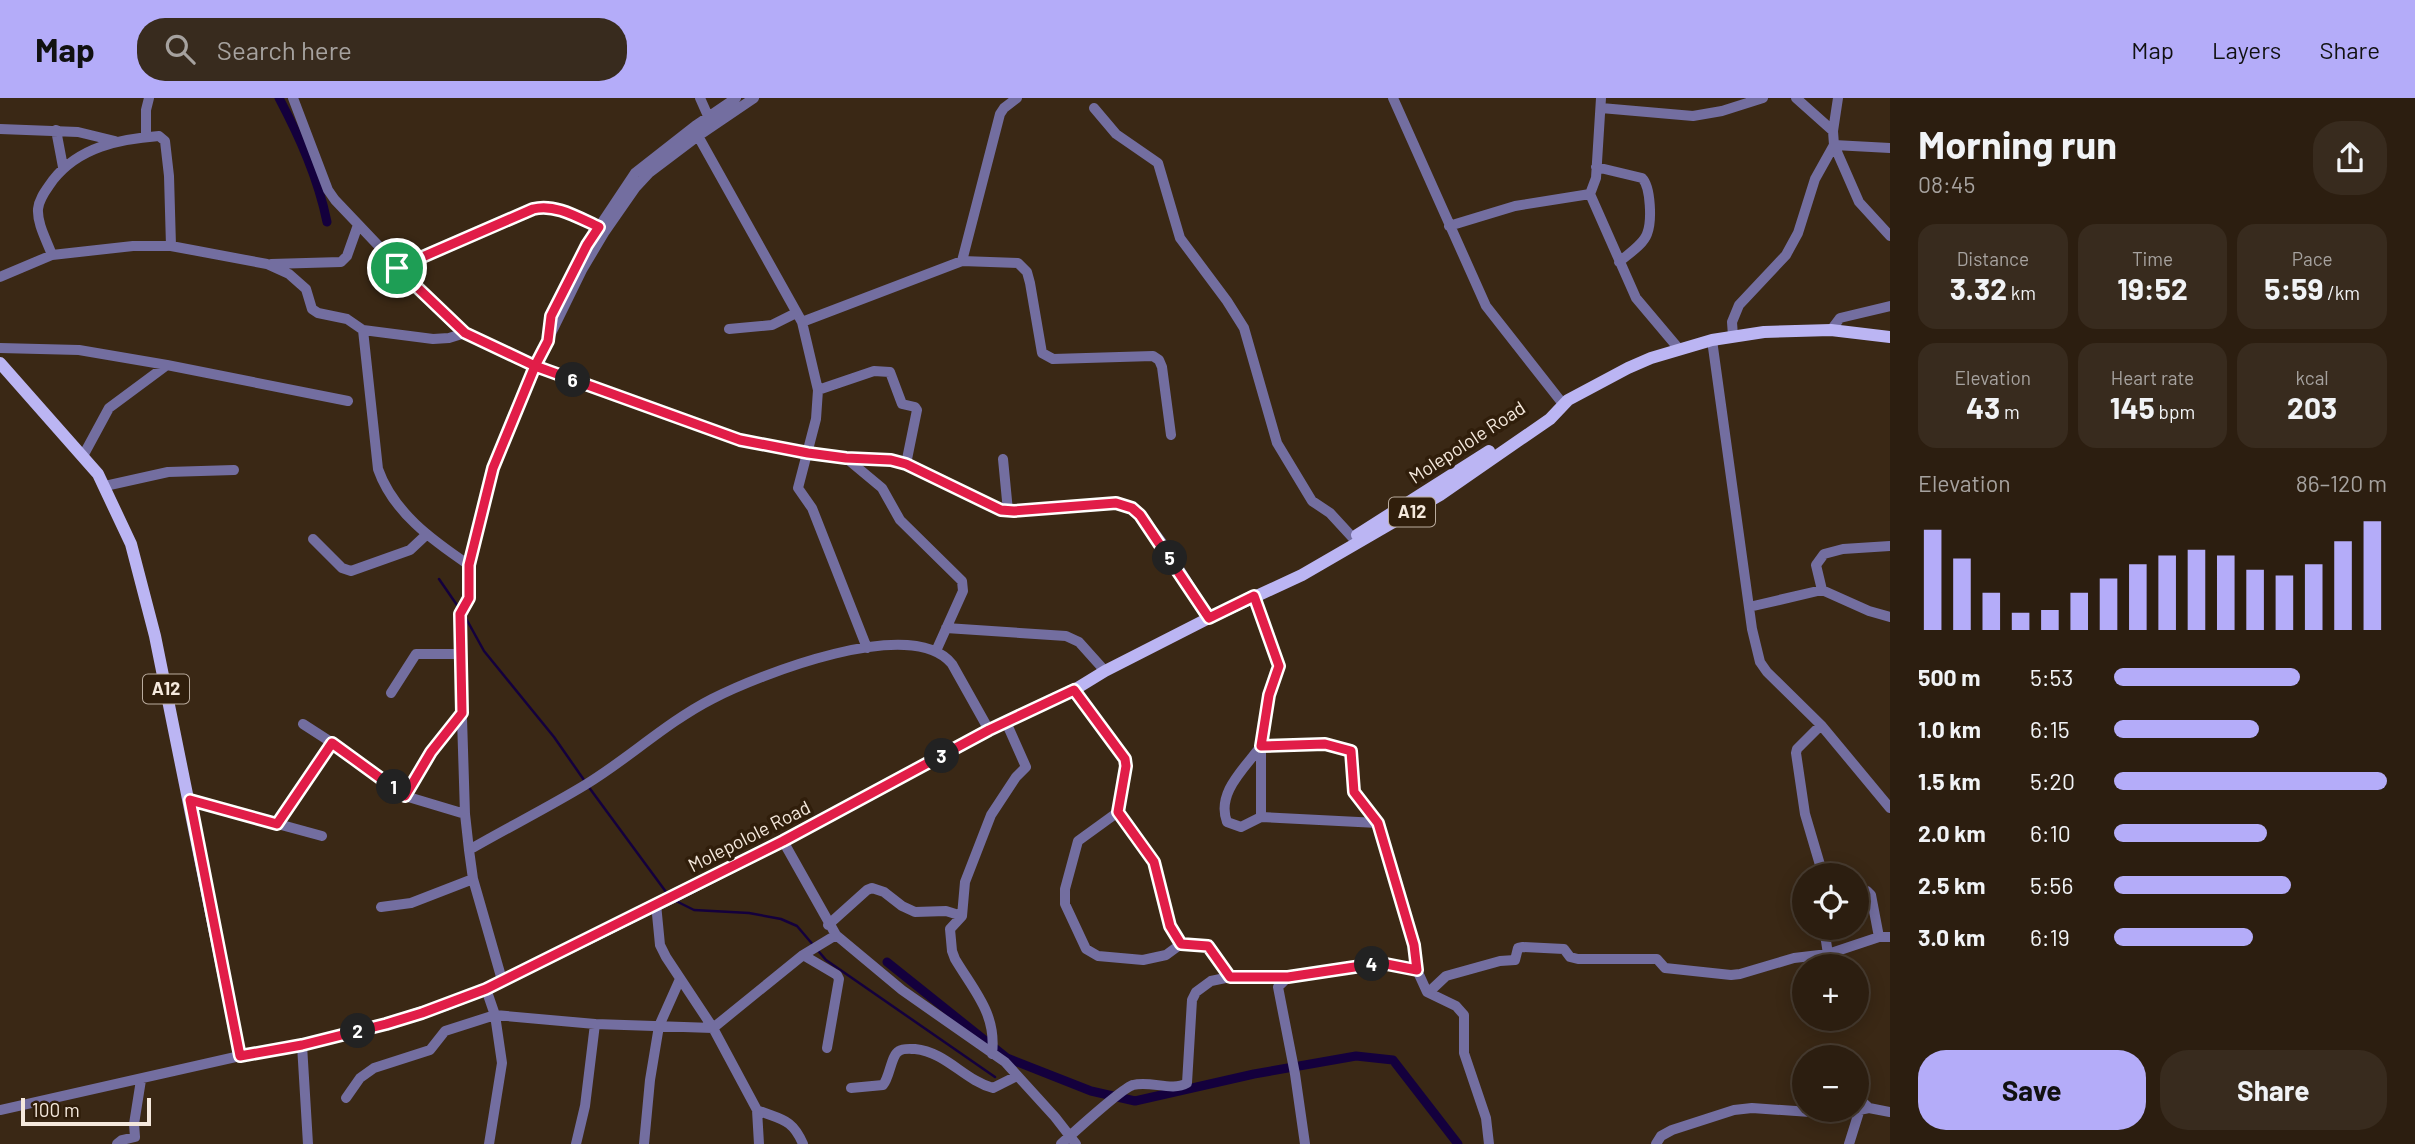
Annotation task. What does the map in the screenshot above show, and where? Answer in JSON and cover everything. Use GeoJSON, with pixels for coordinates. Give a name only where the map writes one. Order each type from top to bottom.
{"type":"FeatureCollection","features":[{"type":"Feature","properties":{"kind":"main road","name":"Molepolole Road"},"geometry":{"type":"LineString","coordinates":[[1254,596],[1353,538],[1546,412],[1560,407],[1628,368],[1679,349],[1713,340],[1764,332],[1831,330],[1890,337]]}},
{"type":"Feature","properties":{"kind":"main road","name":"A12"},"geometry":{"type":"LineString","coordinates":[[0,363],[83,456],[105,486],[131,544],[155,636],[190,800],[240,1056]]}},
{"type":"Feature","properties":{"kind":"main road","name":"Molepolole Road"},"geometry":{"type":"LineString","coordinates":[[240,1056],[302,1045],[422,1013],[486,989],[783,841],[989,730],[1074,690],[1105,671],[1209,618],[1302,575],[1440,495],[1550,419],[1560,407]]}},
{"type":"Feature","properties":{"kind":"street"},"geometry":{"type":"LineString","coordinates":[[146,137],[149,98]]}},
{"type":"Feature","properties":{"kind":"street"},"geometry":{"type":"LineString","coordinates":[[293,98],[328,190],[335,200],[397,268],[465,333],[535,366],[723,435],[808,453],[891,460],[906,464],[996,508],[1008,511],[1116,503],[1132,508],[1154,533],[1209,618]]}},
{"type":"Feature","properties":{"kind":"street"},"geometry":{"type":"LineString","coordinates":[[700,98],[708,117]]}},
{"type":"Feature","properties":{"kind":"street"},"geometry":{"type":"LineString","coordinates":[[696,131],[708,117],[736,98]]}},
{"type":"Feature","properties":{"kind":"street"},"geometry":{"type":"LineString","coordinates":[[502,980],[473,879],[469,850],[465,814],[460,654],[460,614],[469,598],[469,565],[493,468],[548,341],[551,316],[587,245],[602,230],[635,173],[696,131],[754,98]]}},
{"type":"Feature","properties":{"kind":"street"},"geometry":{"type":"LineString","coordinates":[[962,261],[1000,114],[1017,98]]}},
{"type":"Feature","properties":{"kind":"street"},"geometry":{"type":"LineString","coordinates":[[1393,98],[1486,306],[1560,407]]}},
{"type":"Feature","properties":{"kind":"street"},"geometry":{"type":"LineString","coordinates":[[1679,349],[1644,310],[1619,262],[1590,194],[1596,178],[1601,103],[1681,116],[1707,115],[1763,98]]}},
{"type":"Feature","properties":{"kind":"street"},"geometry":{"type":"LineString","coordinates":[[1796,98],[1833,131]]}},
{"type":"Feature","properties":{"kind":"street"},"geometry":{"type":"LineString","coordinates":[[1838,98],[1833,131],[1834,145],[1859,202],[1890,236]]}},
{"type":"Feature","properties":{"kind":"street"},"geometry":{"type":"LineString","coordinates":[[1094,108],[1116,134],[1158,163],[1180,238],[1244,328],[1278,443],[1312,501],[1331,513],[1353,538]]}},
{"type":"Feature","properties":{"kind":"street"},"geometry":{"type":"LineString","coordinates":[[0,129],[57,130],[115,141]]}},
{"type":"Feature","properties":{"kind":"street"},"geometry":{"type":"LineString","coordinates":[[57,130],[63,167]]}},
{"type":"Feature","properties":{"kind":"street"},"geometry":{"type":"LineString","coordinates":[[696,131],[799,318],[818,390],[816,419],[798,488],[812,508],[867,648]]}},
{"type":"Feature","properties":{"kind":"street"},"geometry":{"type":"LineString","coordinates":[[52,255],[39,219],[39,205],[47,188],[63,167],[115,141],[159,136],[165,141],[169,176],[171,246]]}},
{"type":"Feature","properties":{"kind":"street"},"geometry":{"type":"LineString","coordinates":[[1834,145],[1890,148]]}},
{"type":"Feature","properties":{"kind":"street"},"geometry":{"type":"LineString","coordinates":[[1733,336],[1732,322],[1739,305],[1780,263],[1791,246],[1815,179],[1834,145]]}},
{"type":"Feature","properties":{"kind":"street"},"geometry":{"type":"LineString","coordinates":[[1596,167],[1642,178],[1649,191],[1648,231],[1642,241],[1619,262]]}},
{"type":"Feature","properties":{"kind":"street"},"geometry":{"type":"LineString","coordinates":[[1449,226],[1514,206],[1590,194]]}},
{"type":"Feature","properties":{"kind":"street"},"geometry":{"type":"LineString","coordinates":[[397,268],[537,208],[551,208],[566,213],[602,230]]}},
{"type":"Feature","properties":{"kind":"street"},"geometry":{"type":"LineString","coordinates":[[0,277],[52,255],[133,246],[171,246],[267,264],[341,262],[347,256],[358,225]]}},
{"type":"Feature","properties":{"kind":"street"},"geometry":{"type":"LineString","coordinates":[[729,329],[772,325],[799,318],[962,261],[1011,261],[1022,266],[1027,272],[1041,349],[1046,357],[1053,359],[1145,354],[1159,360],[1171,435]]}},
{"type":"Feature","properties":{"kind":"street"},"geometry":{"type":"LineString","coordinates":[[267,264],[289,274],[306,289],[312,309],[318,313],[347,319],[363,330],[433,339],[465,333]]}},
{"type":"Feature","properties":{"kind":"street"},"geometry":{"type":"LineString","coordinates":[[1831,330],[1840,318],[1890,306]]}},
{"type":"Feature","properties":{"kind":"street"},"geometry":{"type":"LineString","coordinates":[[363,330],[377,469],[389,494],[426,536],[469,565]]}},
{"type":"Feature","properties":{"kind":"street"},"geometry":{"type":"LineString","coordinates":[[1713,340],[1754,642],[1760,662],[1821,725],[1890,808]]}},
{"type":"Feature","properties":{"kind":"street"},"geometry":{"type":"LineString","coordinates":[[0,348],[79,350],[348,401]]}},
{"type":"Feature","properties":{"kind":"street"},"geometry":{"type":"LineString","coordinates":[[83,456],[109,408],[167,365]]}},
{"type":"Feature","properties":{"kind":"street"},"geometry":{"type":"LineString","coordinates":[[818,390],[874,371],[890,372],[902,404],[917,410],[906,464]]}},
{"type":"Feature","properties":{"kind":"street"},"geometry":{"type":"LineString","coordinates":[[846,458],[882,488],[900,520],[962,581],[963,591],[936,651]]}},
{"type":"Feature","properties":{"kind":"street"},"geometry":{"type":"LineString","coordinates":[[1003,459],[1008,511]]}},
{"type":"Feature","properties":{"kind":"street"},"geometry":{"type":"LineString","coordinates":[[105,486],[168,472],[233,470]]}},
{"type":"Feature","properties":{"kind":"street"},"geometry":{"type":"LineString","coordinates":[[313,539],[342,568],[351,571],[410,550],[426,536]]}},
{"type":"Feature","properties":{"kind":"street"},"geometry":{"type":"LineString","coordinates":[[1822,590],[1816,565],[1824,554],[1843,549],[1890,546]]}},
{"type":"Feature","properties":{"kind":"street"},"geometry":{"type":"LineString","coordinates":[[1749,607],[1822,590],[1869,611],[1890,617]]}},
{"type":"Feature","properties":{"kind":"street"},"geometry":{"type":"LineString","coordinates":[[1254,596],[1279,666],[1269,695],[1261,746],[1261,817]]}},
{"type":"Feature","properties":{"kind":"street"},"geometry":{"type":"LineString","coordinates":[[946,628],[1066,636],[1079,642],[1105,671]]}},
{"type":"Feature","properties":{"kind":"street"},"geometry":{"type":"LineString","coordinates":[[469,850],[595,779],[712,699],[791,665],[867,648],[914,645],[936,651],[947,657],[952,664],[989,730]]}},
{"type":"Feature","properties":{"kind":"street"},"geometry":{"type":"LineString","coordinates":[[391,694],[416,654],[460,654]]}},
{"type":"Feature","properties":{"kind":"street"},"geometry":{"type":"LineString","coordinates":[[1074,690],[1125,759],[1126,766],[1118,812],[1078,841],[1065,889],[1065,904],[1086,949],[1098,956],[1143,960],[1166,955],[1181,944],[1208,946],[1230,977]]}},
{"type":"Feature","properties":{"kind":"street"},"geometry":{"type":"LineString","coordinates":[[405,796],[431,752],[462,713]]}},
{"type":"Feature","properties":{"kind":"street"},"geometry":{"type":"LineString","coordinates":[[992,1054],[994,1040],[989,1014],[952,951],[950,929],[962,916],[967,876],[991,815],[1016,777],[1026,767],[1006,722]]}},
{"type":"Feature","properties":{"kind":"street"},"geometry":{"type":"LineString","coordinates":[[303,724],[405,796],[465,814]]}},
{"type":"Feature","properties":{"kind":"street"},"geometry":{"type":"LineString","coordinates":[[1819,863],[1805,814],[1796,752],[1821,725]]}},
{"type":"Feature","properties":{"kind":"street"},"geometry":{"type":"LineString","coordinates":[[277,824],[332,743]]}},
{"type":"Feature","properties":{"kind":"street"},"geometry":{"type":"LineString","coordinates":[[1261,746],[1325,744],[1351,751],[1354,792],[1378,823],[1414,945],[1417,970],[1429,992],[1456,1006],[1464,1015],[1465,1056],[1486,1118],[1489,1144]]}},
{"type":"Feature","properties":{"kind":"street"},"geometry":{"type":"LineString","coordinates":[[1261,746],[1226,793],[1223,807],[1227,822],[1236,827],[1261,817],[1313,822],[1378,823]]}},
{"type":"Feature","properties":{"kind":"street"},"geometry":{"type":"LineString","coordinates":[[190,800],[322,836]]}},
{"type":"Feature","properties":{"kind":"street"},"geometry":{"type":"LineString","coordinates":[[1118,812],[1154,862],[1170,926],[1181,944]]}},
{"type":"Feature","properties":{"kind":"street"},"geometry":{"type":"LineString","coordinates":[[783,841],[835,934],[902,990],[992,1054],[1017,1076],[1073,1140]]}},
{"type":"Feature","properties":{"kind":"street"},"geometry":{"type":"LineString","coordinates":[[381,907],[411,903],[473,879]]}},
{"type":"Feature","properties":{"kind":"street"},"geometry":{"type":"LineString","coordinates":[[828,925],[872,888],[884,892],[915,912],[946,911],[962,916]]}},
{"type":"Feature","properties":{"kind":"street"},"geometry":{"type":"LineString","coordinates":[[1869,893],[1878,937]]}},
{"type":"Feature","properties":{"kind":"street"},"geometry":{"type":"LineString","coordinates":[[656,904],[660,945],[713,1028],[757,1110],[759,1144]]}},
{"type":"Feature","properties":{"kind":"street"},"geometry":{"type":"LineString","coordinates":[[346,1098],[360,1078],[374,1068],[430,1050],[445,1031],[495,1015],[595,1024],[713,1028],[803,955],[835,934]]}},
{"type":"Feature","properties":{"kind":"street"},"geometry":{"type":"LineString","coordinates":[[1826,940],[1828,954],[1878,937],[1890,937]]}},
{"type":"Feature","properties":{"kind":"street"},"geometry":{"type":"LineString","coordinates":[[1429,992],[1446,976],[1500,961],[1515,960],[1518,948],[1522,947],[1564,949],[1570,957],[1578,959],[1657,959],[1665,968],[1731,975],[1770,967],[1792,959]]}},
{"type":"Feature","properties":{"kind":"street"},"geometry":{"type":"LineString","coordinates":[[803,955],[837,975],[839,979],[828,1048]]}},
{"type":"Feature","properties":{"kind":"street"},"geometry":{"type":"LineString","coordinates":[[1061,1144],[1073,1140],[1130,1085],[1182,1087],[1187,1083],[1192,1000],[1196,992],[1210,981],[1230,977],[1288,977],[1381,963],[1417,970]]}},
{"type":"Feature","properties":{"kind":"street"},"geometry":{"type":"LineString","coordinates":[[1288,977],[1278,987],[1305,1144]]}},
{"type":"Feature","properties":{"kind":"street"},"geometry":{"type":"LineString","coordinates":[[644,1144],[650,1080],[659,1026],[680,979]]}},
{"type":"Feature","properties":{"kind":"street"},"geometry":{"type":"LineString","coordinates":[[486,989],[495,1015],[502,1063],[489,1144]]}},
{"type":"Feature","properties":{"kind":"street"},"geometry":{"type":"LineString","coordinates":[[576,1144],[585,1106],[595,1024]]}},
{"type":"Feature","properties":{"kind":"street"},"geometry":{"type":"LineString","coordinates":[[302,1045],[308,1144]]}},
{"type":"Feature","properties":{"kind":"street"},"geometry":{"type":"LineString","coordinates":[[851,1088],[883,1085],[888,1079],[895,1054],[899,1050],[909,1049],[925,1050],[939,1055],[980,1083],[993,1088],[1017,1076]]}},
{"type":"Feature","properties":{"kind":"street"},"geometry":{"type":"LineString","coordinates":[[0,1110],[240,1056]]}},
{"type":"Feature","properties":{"kind":"street"},"geometry":{"type":"LineString","coordinates":[[117,1144],[122,1140],[137,1142],[134,1124],[141,1080]]}},
{"type":"Feature","properties":{"kind":"street"},"geometry":{"type":"LineString","coordinates":[[1656,1144],[1661,1136],[1672,1130],[1734,1110],[1752,1108],[1792,1111]]}},
{"type":"Feature","properties":{"kind":"street"},"geometry":{"type":"LineString","coordinates":[[757,1110],[790,1123],[796,1128],[803,1144]]}},
{"type":"Feature","properties":{"kind":"street"},"geometry":{"type":"LineString","coordinates":[[1869,1110],[1890,1112]]}},
{"type":"Feature","properties":{"kind":"street"},"geometry":{"type":"LineString","coordinates":[[1849,1144],[1859,1122]]}},
{"type":"Feature","properties":{"kind":"waterway"},"geometry":{"type":"LineString","coordinates":[[279,98],[307,158],[327,222]]}},
{"type":"Feature","properties":{"kind":"waterway"},"geometry":{"type":"LineString","coordinates":[[439,579],[459,608]]}},
{"type":"Feature","properties":{"kind":"waterway"},"geometry":{"type":"LineString","coordinates":[[463,613],[484,651],[554,737],[584,780]]}},
{"type":"Feature","properties":{"kind":"waterway"},"geometry":{"type":"LineString","coordinates":[[588,786],[669,896]]}},
{"type":"Feature","properties":{"kind":"waterway"},"geometry":{"type":"LineString","coordinates":[[674,900],[694,910],[749,913],[781,919],[797,926],[826,960],[995,1077]]}},
{"type":"Feature","properties":{"kind":"waterway"},"geometry":{"type":"LineString","coordinates":[[887,962],[1007,1058],[1091,1091],[1135,1101],[1254,1074],[1356,1056],[1393,1060],[1458,1144]]}},
{"type":"Feature","properties":{"kind":"route"},"geometry":{"type":"LineString","coordinates":[[397,268],[465,333],[535,366],[493,468],[469,565],[469,598],[460,614],[462,713],[437,743],[405,796],[332,743],[277,824],[190,800],[240,1056],[302,1045],[386,1024],[486,989],[783,841],[989,730],[1074,690],[1125,759],[1118,812],[1154,862],[1170,926],[1181,944],[1208,946],[1230,977],[1288,977],[1381,963],[1417,970],[1414,945],[1378,823],[1354,792],[1351,751],[1325,744],[1261,746],[1269,695],[1279,666],[1254,596],[1209,618],[1154,533],[1132,508],[1116,503],[1001,510],[906,464],[891,460],[808,453],[740,440],[535,366],[548,341],[551,316],[599,227],[551,208],[533,209],[397,268]]}}]}
